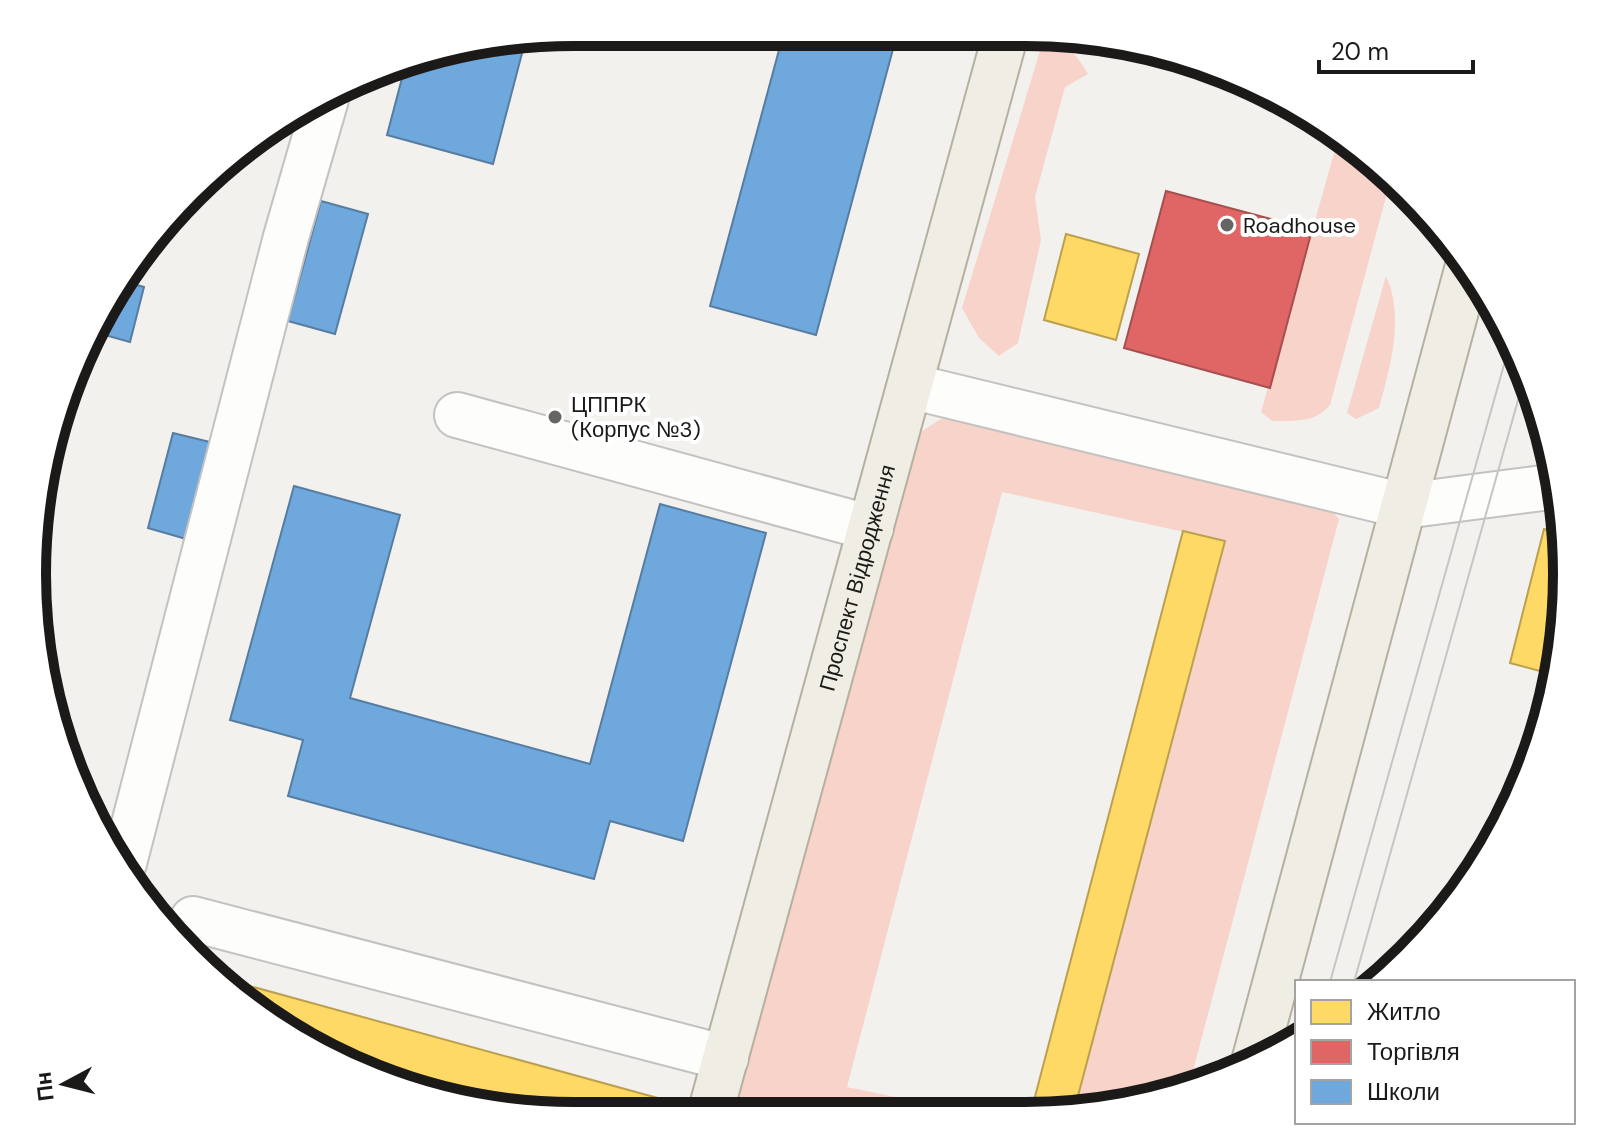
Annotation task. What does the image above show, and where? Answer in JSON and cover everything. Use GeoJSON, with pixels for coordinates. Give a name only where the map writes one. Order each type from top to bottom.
{"type":"FeatureCollection","features":[{"type":"Feature","properties":{"kind":"main road","name":"Проспект Відродження"},"geometry":{"type":"LineString","coordinates":[[713,1102],[1002,46]]}},
{"type":"Feature","properties":{"kind":"main road"},"geometry":{"type":"LineString","coordinates":[[1258,1049],[1464,281]]}},
{"type":"Feature","properties":{"kind":"street"},"geometry":{"type":"LineString","coordinates":[[127,853],[286,237],[323,110]]}},
{"type":"Feature","properties":{"kind":"street"},"geometry":{"type":"LineString","coordinates":[[910,386],[1404,506],[1545,488]]}},
{"type":"Feature","properties":{"kind":"street"},"geometry":{"type":"LineString","coordinates":[[457,415],[871,528]]}},
{"type":"Feature","properties":{"kind":"street"},"geometry":{"type":"LineString","coordinates":[[193,919],[726,1058]]}},
{"type":"Feature","properties":{"kind":"shaded area"},"geometry":{"type":"Polygon","coordinates":[[[1041,46],[1067,48],[1088,74],[1065,87],[1035,197],[1041,240],[1018,343],[999,356],[979,338],[962,308],[1041,46]]]}},
{"type":"Feature","properties":{"kind":"shaded area"},"geometry":{"type":"Polygon","coordinates":[[[1336,148],[1388,191],[1330,405],[1318,415],[1296,421],[1272,421],[1261,412],[1336,148]]]}},
{"type":"Feature","properties":{"kind":"shaded area"},"geometry":{"type":"Polygon","coordinates":[[[1386,276],[1394,308],[1391,359],[1379,408],[1356,419],[1347,413],[1386,276]]]}},
{"type":"Feature","properties":{"kind":"shaded area"},"geometry":{"type":"Polygon","coordinates":[[[944,417],[965,417],[1331,510],[1339,519],[1192,1075],[1128,1092],[1077,1099],[1225,541],[1002,492],[847,1087],[910,1102],[727,1102],[919,433],[944,417]]]}},
{"type":"Feature","properties":{"kind":"building: Житло"},"geometry":{"type":"Polygon","coordinates":[[[1066,234],[1139,254],[1116,340],[1044,320],[1066,234]]]}},
{"type":"Feature","properties":{"kind":"building: Житло"},"geometry":{"type":"Polygon","coordinates":[[[1544,529],[1551,531],[1552,609],[1544,672],[1510,663],[1544,529]]]}},
{"type":"Feature","properties":{"kind":"building: Житло"},"geometry":{"type":"Polygon","coordinates":[[[1183,531],[1225,541],[1077,1099],[1034,1102],[1183,531]]]}},
{"type":"Feature","properties":{"kind":"building: Житло"},"geometry":{"type":"Polygon","coordinates":[[[242,984],[665,1100],[539,1101],[437,1084],[340,1048],[281,1013],[242,984]]]}},
{"type":"Feature","properties":{"kind":"building: Торгівля"},"geometry":{"type":"Polygon","coordinates":[[[1166,191],[1312,230],[1270,388],[1124,348],[1166,191]]]}},
{"type":"Feature","properties":{"kind":"building: Школи"},"geometry":{"type":"Polygon","coordinates":[[[764,46],[894,46],[816,335],[710,306],[779,50],[764,46]]]}},
{"type":"Feature","properties":{"kind":"building: Школи"},"geometry":{"type":"Polygon","coordinates":[[[523,49],[493,164],[387,135],[403,74],[471,56],[523,49]]]}},
{"type":"Feature","properties":{"kind":"building: Школи"},"geometry":{"type":"Polygon","coordinates":[[[321,201],[368,214],[335,334],[288,321],[321,201]]]}},
{"type":"Feature","properties":{"kind":"building: Школи"},"geometry":{"type":"Polygon","coordinates":[[[133,284],[144,287],[130,342],[103,335],[133,284]]]}},
{"type":"Feature","properties":{"kind":"building: Школи"},"geometry":{"type":"Polygon","coordinates":[[[173,433],[218,444],[193,541],[148,528],[173,433]]]}},
{"type":"Feature","properties":{"kind":"building: Школи"},"geometry":{"type":"Polygon","coordinates":[[[294,486],[400,515],[350,698],[590,764],[660,504],[766,533],[683,841],[610,821],[594,879],[288,796],[303,740],[230,720],[294,486]]]}},
{"type":"Feature","properties":{"kind":"tram line"},"geometry":{"type":"LineString","coordinates":[[1331,980],[1506,357]]}},
{"type":"Feature","properties":{"kind":"tram line"},"geometry":{"type":"LineString","coordinates":[[1355,980],[1520,392]]}},
{"type":"Feature","properties":{"kind":"place","name":"Roadhouse"},"geometry":{"type":"Point","coordinates":[1227,225]}},
{"type":"Feature","properties":{"kind":"place","name":"ЦППРК (Корпус №3)"},"geometry":{"type":"Point","coordinates":[555,417]}}]}
